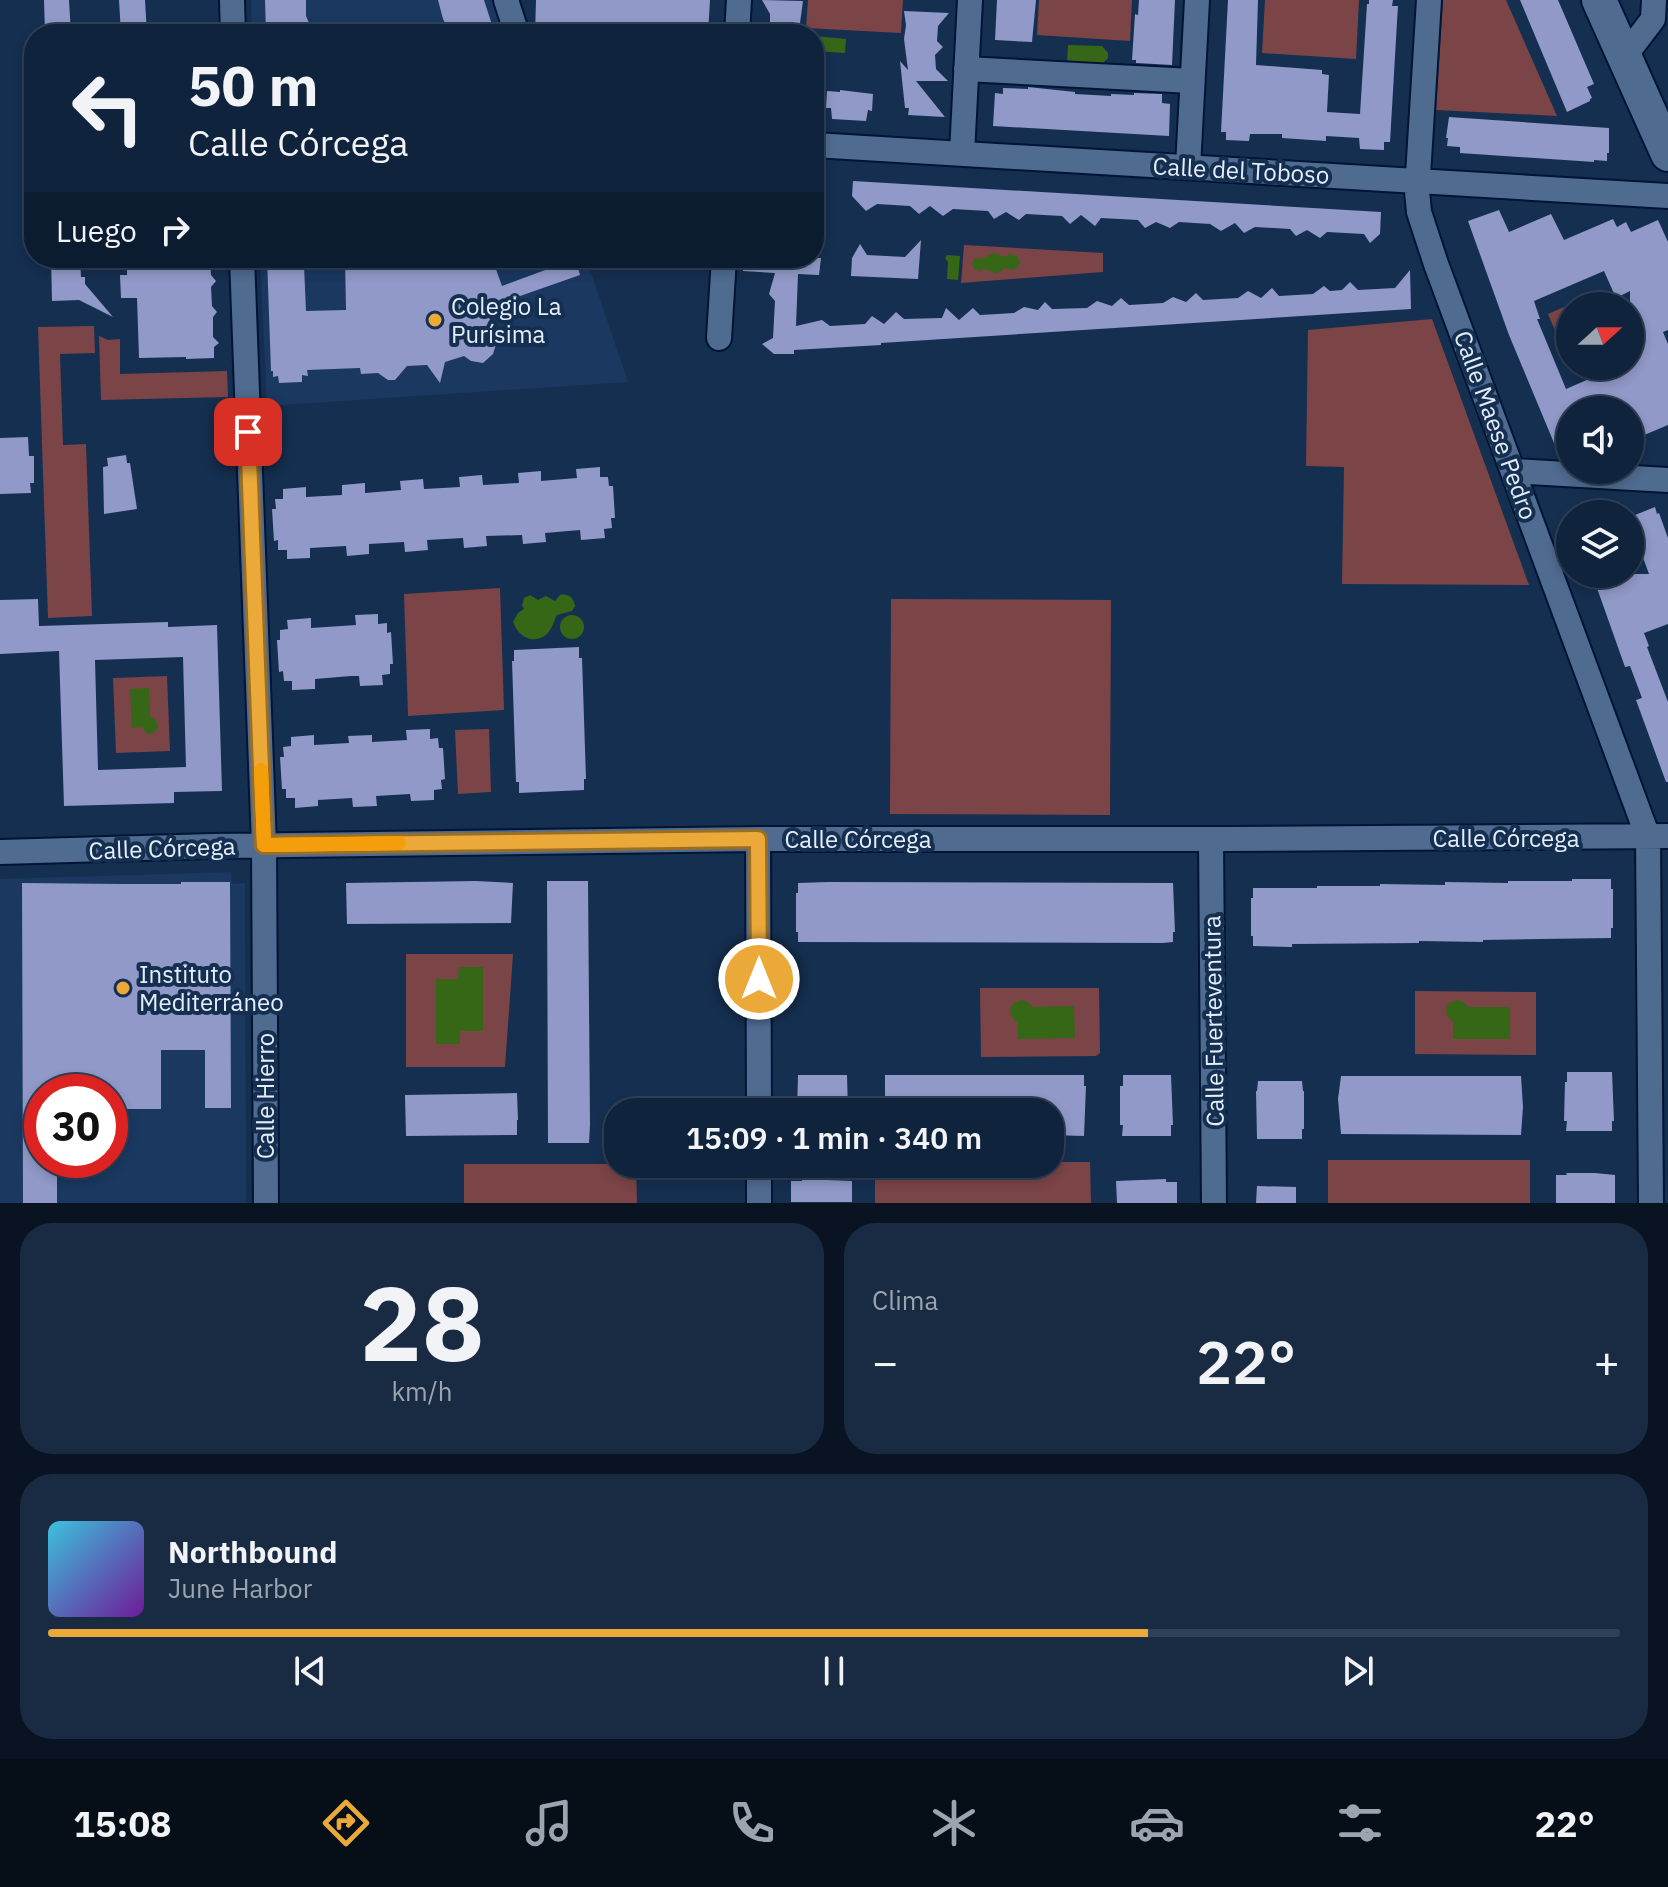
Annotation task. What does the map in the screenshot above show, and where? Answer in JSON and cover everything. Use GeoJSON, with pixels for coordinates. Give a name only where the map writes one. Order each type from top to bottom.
{"type":"FeatureCollection","features":[{"type":"Feature","properties":{"kind":"main road"},"geometry":{"type":"LineString","coordinates":[[1599,0],[1668,154]]}},
{"type":"Feature","properties":{"kind":"street"},"geometry":{"type":"LineString","coordinates":[[232,0],[233,24]]}},
{"type":"Feature","properties":{"kind":"street"},"geometry":{"type":"LineString","coordinates":[[506,0],[514,24]]}},
{"type":"Feature","properties":{"kind":"street"},"geometry":{"type":"LineString","coordinates":[[738,24],[739,0]]}},
{"type":"Feature","properties":{"kind":"street"},"geometry":{"type":"LineString","coordinates":[[962,153],[970,0]]}},
{"type":"Feature","properties":{"kind":"street"},"geometry":{"type":"LineString","coordinates":[[1188,167],[1197,0]]}},
{"type":"Feature","properties":{"kind":"street","name":"Calle Maese Pedro"},"geometry":{"type":"LineString","coordinates":[[1429,0],[1417,180],[1417,202],[1422,222],[1513,471],[1658,836],[1651,1203]]}},
{"type":"Feature","properties":{"kind":"street"},"geometry":{"type":"LineString","coordinates":[[1624,57],[1653,19],[1654,0]]}},
{"type":"Feature","properties":{"kind":"street"},"geometry":{"type":"LineString","coordinates":[[966,69],[1192,81]]}},
{"type":"Feature","properties":{"kind":"street","name":"Calle del Toboso"},"geometry":{"type":"LineString","coordinates":[[824,146],[1668,196]]}},
{"type":"Feature","properties":{"kind":"street","name":"Calle Hierro"},"geometry":{"type":"LineString","coordinates":[[242,268],[264,845],[266,1203]]}},
{"type":"Feature","properties":{"kind":"street"},"geometry":{"type":"LineString","coordinates":[[719,338],[723,268]]}},
{"type":"Feature","properties":{"kind":"street"},"geometry":{"type":"LineString","coordinates":[[1513,471],[1668,480]]}},
{"type":"Feature","properties":{"kind":"street","name":"Calle Córcega"},"geometry":{"type":"LineString","coordinates":[[0,852],[264,845],[758,839],[1658,836]]}},
{"type":"Feature","properties":{"kind":"street"},"geometry":{"type":"LineString","coordinates":[[758,839],[759,1098]]}},
{"type":"Feature","properties":{"kind":"street","name":"Calle Fuerteventura"},"geometry":{"type":"LineString","coordinates":[[1211,839],[1214,1203]]}},
{"type":"Feature","properties":{"kind":"street"},"geometry":{"type":"LineString","coordinates":[[759,1178],[759,1203]]}},
{"type":"Feature","properties":{"kind":"shaded area"},"geometry":{"type":"Polygon","coordinates":[[[251,0],[498,0],[506,24],[252,24],[251,0]]]}},
{"type":"Feature","properties":{"kind":"shaded area"},"geometry":{"type":"Polygon","coordinates":[[[808,0],[903,0],[901,33],[824,29],[824,24],[806,24],[808,0]]]}},
{"type":"Feature","properties":{"kind":"shaded area"},"geometry":{"type":"Polygon","coordinates":[[[1039,0],[1132,0],[1130,41],[1037,35],[1039,0]]]}},
{"type":"Feature","properties":{"kind":"shaded area"},"geometry":{"type":"Polygon","coordinates":[[[1265,0],[1359,0],[1356,59],[1262,53],[1265,0]]]}},
{"type":"Feature","properties":{"kind":"shaded area"},"geometry":{"type":"Polygon","coordinates":[[[1443,0],[1506,0],[1557,116],[1436,110],[1443,0]]]}},
{"type":"Feature","properties":{"kind":"shaded area"},"geometry":{"type":"Polygon","coordinates":[[[824,37],[846,39],[845,53],[824,52],[824,37]]]}},
{"type":"Feature","properties":{"kind":"shaded area"},"geometry":{"type":"Polygon","coordinates":[[[1068,45],[1102,46],[1108,58],[1101,65],[1067,63],[1068,45]]]}},
{"type":"Feature","properties":{"kind":"shaded area"},"geometry":{"type":"Polygon","coordinates":[[[964,245],[1103,253],[1103,272],[961,283],[964,245]]]}},
{"type":"Feature","properties":{"kind":"shaded area"},"geometry":{"type":"Polygon","coordinates":[[[995,253],[1004,257],[1010,254],[1017,256],[1019,266],[1013,270],[1005,268],[996,274],[986,269],[974,269],[974,259],[983,259],[995,253]]]}},
{"type":"Feature","properties":{"kind":"shaded area"},"geometry":{"type":"Polygon","coordinates":[[[947,255],[960,256],[958,280],[947,279],[947,255]]]}},
{"type":"Feature","properties":{"kind":"shaded area","name":"Colegio La Purísima"},"geometry":{"type":"Polygon","coordinates":[[[260,268],[589,268],[628,382],[267,406],[260,268]]]}},
{"type":"Feature","properties":{"kind":"shaded area"},"geometry":{"type":"Polygon","coordinates":[[[1556,311],[1556,333],[1548,314],[1556,311]]]}},
{"type":"Feature","properties":{"kind":"shaded area"},"geometry":{"type":"Polygon","coordinates":[[[1432,319],[1529,585],[1342,584],[1344,467],[1306,466],[1308,330],[1432,319]]]}},
{"type":"Feature","properties":{"kind":"shaded area"},"geometry":{"type":"Polygon","coordinates":[[[94,326],[95,353],[60,354],[63,445],[86,444],[92,616],[48,618],[38,327],[94,326]]]}},
{"type":"Feature","properties":{"kind":"shaded area"},"geometry":{"type":"Polygon","coordinates":[[[99,336],[108,340],[120,339],[120,374],[227,371],[228,397],[101,400],[99,336]]]}},
{"type":"Feature","properties":{"kind":"shaded area"},"geometry":{"type":"Polygon","coordinates":[[[500,588],[504,710],[408,716],[404,594],[500,588]]]}},
{"type":"Feature","properties":{"kind":"shaded area"},"geometry":{"type":"Polygon","coordinates":[[[530,595],[538,600],[546,596],[555,601],[560,595],[570,597],[575,606],[572,611],[557,615],[547,634],[531,639],[518,631],[513,622],[524,609],[524,598],[530,595]]]}},
{"type":"Feature","properties":{"kind":"shaded area"},"geometry":{"type":"Polygon","coordinates":[[[891,599],[1111,600],[1110,815],[890,814],[891,599]]]}},
{"type":"Feature","properties":{"kind":"shaded area"},"geometry":{"type":"Polygon","coordinates":[[[572,615],[580,619],[584,627],[580,635],[572,639],[564,635],[560,627],[564,619],[572,615]]]}},
{"type":"Feature","properties":{"kind":"shaded area"},"geometry":{"type":"Polygon","coordinates":[[[167,676],[170,751],[116,753],[113,678],[167,676]]]}},
{"type":"Feature","properties":{"kind":"shaded area"},"geometry":{"type":"Polygon","coordinates":[[[149,688],[150,717],[158,725],[156,731],[150,734],[142,727],[132,728],[130,689],[149,688]]]}},
{"type":"Feature","properties":{"kind":"shaded area"},"geometry":{"type":"Polygon","coordinates":[[[489,729],[491,792],[458,794],[455,730],[489,729]]]}},
{"type":"Feature","properties":{"kind":"shaded area","name":"Instituto Mediterráneo"},"geometry":{"type":"Polygon","coordinates":[[[231,872],[232,884],[245,883],[246,1203],[0,1203],[0,879],[231,872]]]}},
{"type":"Feature","properties":{"kind":"shaded area"},"geometry":{"type":"Polygon","coordinates":[[[406,954],[513,954],[505,1067],[406,1067],[406,954]]]}},
{"type":"Feature","properties":{"kind":"shaded area"},"geometry":{"type":"Polygon","coordinates":[[[459,967],[483,967],[483,1031],[460,1031],[460,1044],[436,1044],[436,979],[458,979],[459,967]]]}},
{"type":"Feature","properties":{"kind":"shaded area"},"geometry":{"type":"Polygon","coordinates":[[[980,988],[1099,988],[1100,1053],[1096,1056],[981,1057],[980,988]]]}},
{"type":"Feature","properties":{"kind":"shaded area"},"geometry":{"type":"Polygon","coordinates":[[[1415,991],[1536,992],[1536,1055],[1415,1054],[1415,991]]]}},
{"type":"Feature","properties":{"kind":"shaded area"},"geometry":{"type":"Polygon","coordinates":[[[1021,1000],[1033,1007],[1074,1006],[1075,1038],[1018,1039],[1018,1023],[1010,1012],[1013,1004],[1021,1000]]]}},
{"type":"Feature","properties":{"kind":"shaded area"},"geometry":{"type":"Polygon","coordinates":[[[1457,1000],[1469,1007],[1510,1007],[1510,1039],[1453,1039],[1453,1022],[1446,1011],[1449,1003],[1457,1000]]]}},
{"type":"Feature","properties":{"kind":"shaded area"},"geometry":{"type":"Polygon","coordinates":[[[1328,1160],[1530,1160],[1530,1203],[1328,1203],[1328,1160]]]}},
{"type":"Feature","properties":{"kind":"shaded area"},"geometry":{"type":"Polygon","coordinates":[[[1064,1162],[1090,1162],[1091,1203],[875,1203],[875,1178],[1064,1178],[1064,1162]]]}},
{"type":"Feature","properties":{"kind":"shaded area"},"geometry":{"type":"Polygon","coordinates":[[[464,1164],[604,1164],[604,1178],[636,1178],[637,1203],[464,1203],[464,1164]]]}},
{"type":"Feature","properties":{"kind":"building"},"geometry":{"type":"Polygon","coordinates":[[[44,0],[69,0],[70,24],[45,24],[44,0]]]}},
{"type":"Feature","properties":{"kind":"building"},"geometry":{"type":"Polygon","coordinates":[[[119,0],[145,0],[146,24],[120,24],[119,0]]]}},
{"type":"Feature","properties":{"kind":"building"},"geometry":{"type":"Polygon","coordinates":[[[265,0],[306,0],[310,24],[266,24],[265,0]]]}},
{"type":"Feature","properties":{"kind":"building"},"geometry":{"type":"Polygon","coordinates":[[[438,0],[484,0],[492,24],[446,24],[438,0]]]}},
{"type":"Feature","properties":{"kind":"building"},"geometry":{"type":"Polygon","coordinates":[[[536,0],[710,0],[709,24],[535,24],[536,0]]]}},
{"type":"Feature","properties":{"kind":"building"},"geometry":{"type":"Polygon","coordinates":[[[762,0],[803,1],[800,24],[770,24],[770,14],[762,0]]]}},
{"type":"Feature","properties":{"kind":"building"},"geometry":{"type":"Polygon","coordinates":[[[997,0],[1036,0],[1032,42],[995,40],[997,0]]]}},
{"type":"Feature","properties":{"kind":"building"},"geometry":{"type":"Polygon","coordinates":[[[1139,0],[1175,0],[1172,65],[1136,63],[1132,60],[1139,0]]]}},
{"type":"Feature","properties":{"kind":"building"},"geometry":{"type":"Polygon","coordinates":[[[1228,0],[1258,0],[1256,65],[1322,70],[1322,74],[1329,75],[1327,112],[1360,114],[1367,4],[1369,0],[1393,0],[1392,6],[1398,6],[1390,142],[1384,142],[1384,150],[1360,149],[1359,138],[1326,136],[1326,141],[1282,138],[1282,134],[1250,134],[1249,141],[1226,140],[1226,132],[1221,132],[1228,0]]]}},
{"type":"Feature","properties":{"kind":"building"},"geometry":{"type":"Polygon","coordinates":[[[1520,0],[1558,0],[1594,84],[1587,87],[1592,98],[1590,101],[1567,112],[1520,0]]]}},
{"type":"Feature","properties":{"kind":"building"},"geometry":{"type":"Polygon","coordinates":[[[904,11],[949,13],[938,26],[937,41],[943,47],[935,55],[936,69],[948,81],[916,81],[945,117],[908,115],[909,108],[905,108],[900,61],[908,70],[904,11]]]}},
{"type":"Feature","properties":{"kind":"building"},"geometry":{"type":"Polygon","coordinates":[[[1028,87],[1111,96],[1162,94],[1162,103],[1170,104],[1169,136],[993,126],[995,93],[1003,94],[1003,88],[1028,87]]]}},
{"type":"Feature","properties":{"kind":"building"},"geometry":{"type":"Polygon","coordinates":[[[827,91],[873,94],[872,111],[868,110],[866,121],[832,119],[831,108],[826,108],[827,91]]]}},
{"type":"Feature","properties":{"kind":"building"},"geometry":{"type":"Polygon","coordinates":[[[1449,117],[1609,128],[1607,161],[1460,153],[1460,147],[1447,146],[1449,117]]]}},
{"type":"Feature","properties":{"kind":"building"},"geometry":{"type":"Polygon","coordinates":[[[853,181],[1381,212],[1380,234],[1370,243],[1364,234],[1327,232],[1320,238],[1307,230],[1296,236],[1290,229],[1255,227],[1244,233],[1235,223],[1221,231],[1210,224],[1179,222],[1170,228],[1156,222],[1145,228],[1138,220],[1101,218],[1095,226],[1081,215],[1070,224],[1062,216],[1026,214],[1019,220],[1006,212],[994,219],[988,211],[953,209],[943,216],[930,206],[919,214],[910,206],[877,204],[866,211],[852,196],[853,181]]]}},
{"type":"Feature","properties":{"kind":"building"},"geometry":{"type":"Polygon","coordinates":[[[1499,210],[1509,232],[1551,214],[1564,240],[1613,219],[1617,227],[1626,222],[1631,232],[1658,220],[1668,242],[1668,330],[1663,332],[1668,344],[1668,425],[1644,435],[1644,396],[1556,396],[1554,443],[1509,335],[1468,221],[1499,210]]]}},
{"type":"Feature","properties":{"kind":"building"},"geometry":{"type":"Polygon","coordinates":[[[921,240],[918,279],[851,276],[852,258],[860,244],[867,255],[905,257],[921,240]]]}},
{"type":"Feature","properties":{"kind":"building"},"geometry":{"type":"Polygon","coordinates":[[[51,268],[81,268],[85,284],[113,317],[79,300],[52,301],[51,268]]]}},
{"type":"Feature","properties":{"kind":"building"},"geometry":{"type":"Polygon","coordinates":[[[127,268],[211,268],[216,281],[211,287],[212,306],[217,312],[213,317],[213,337],[219,343],[214,347],[214,358],[139,358],[137,298],[121,298],[120,275],[127,275],[127,268]]]}},
{"type":"Feature","properties":{"kind":"building"},"geometry":{"type":"Polygon","coordinates":[[[267,268],[304,268],[306,311],[346,310],[345,268],[496,268],[502,286],[551,268],[578,268],[580,275],[486,308],[497,341],[493,354],[483,363],[464,356],[445,362],[440,383],[427,365],[407,366],[395,380],[388,380],[378,373],[361,374],[360,368],[307,370],[308,376],[302,375],[302,382],[279,383],[278,376],[273,377],[267,268]]]}},
{"type":"Feature","properties":{"kind":"building"},"geometry":{"type":"Polygon","coordinates":[[[743,268],[820,268],[819,275],[798,274],[796,326],[822,320],[830,326],[865,324],[872,316],[884,324],[896,312],[904,319],[942,318],[946,308],[959,320],[973,308],[980,315],[1014,313],[1024,307],[1038,310],[1045,302],[1052,309],[1087,308],[1097,301],[1112,306],[1121,298],[1129,305],[1163,303],[1173,297],[1186,302],[1196,293],[1203,300],[1238,298],[1248,291],[1261,298],[1272,288],[1279,296],[1313,294],[1324,286],[1330,291],[1342,290],[1350,282],[1358,290],[1395,288],[1410,270],[1411,309],[881,343],[774,354],[762,344],[773,338],[775,301],[769,294],[775,273],[743,271],[743,268]]]}},
{"type":"Feature","properties":{"kind":"building"},"geometry":{"type":"Polygon","coordinates":[[[28,437],[29,456],[34,456],[31,493],[0,494],[0,438],[28,437]]]}},
{"type":"Feature","properties":{"kind":"building"},"geometry":{"type":"Polygon","coordinates":[[[126,455],[137,509],[104,514],[103,467],[108,466],[107,458],[126,455]]]}},
{"type":"Feature","properties":{"kind":"building"},"geometry":{"type":"Polygon","coordinates":[[[600,467],[600,477],[608,477],[609,486],[613,486],[615,518],[611,518],[612,528],[604,529],[605,538],[581,540],[580,530],[545,533],[546,542],[523,544],[522,535],[486,536],[487,546],[464,548],[463,538],[427,540],[428,550],[405,552],[404,542],[369,544],[369,554],[347,556],[346,546],[310,548],[310,558],[287,559],[287,550],[278,550],[278,540],[274,541],[272,509],[276,509],[275,499],[283,499],[283,489],[306,487],[306,497],[342,495],[342,485],[365,483],[365,493],[401,490],[400,481],[423,479],[424,489],[460,487],[459,477],[482,475],[483,485],[519,483],[518,473],[541,471],[541,481],[577,478],[576,469],[600,467]]]}},
{"type":"Feature","properties":{"kind":"building"},"geometry":{"type":"Polygon","coordinates":[[[1655,507],[1668,538],[1668,624],[1644,633],[1668,702],[1668,782],[1636,700],[1642,698],[1630,666],[1625,667],[1597,588],[1644,588],[1644,574],[1649,574],[1644,560],[1644,511],[1655,507]]]}},
{"type":"Feature","properties":{"kind":"building"},"geometry":{"type":"Polygon","coordinates":[[[38,599],[39,626],[168,622],[168,627],[217,625],[222,791],[174,792],[174,803],[64,806],[59,651],[0,654],[0,600],[38,599]],[[183,657],[95,660],[98,770],[186,767],[183,657]]]}},
{"type":"Feature","properties":{"kind":"building"},"geometry":{"type":"Polygon","coordinates":[[[378,614],[378,624],[387,623],[387,633],[391,632],[393,664],[390,664],[390,674],[382,675],[383,685],[360,686],[359,676],[351,676],[315,679],[315,689],[292,690],[292,681],[284,681],[283,671],[279,672],[277,640],[280,640],[280,630],[288,629],[287,620],[311,618],[311,628],[356,625],[355,615],[378,614]]]}},
{"type":"Feature","properties":{"kind":"building"},"geometry":{"type":"Polygon","coordinates":[[[579,647],[579,658],[582,658],[584,790],[519,793],[519,782],[516,782],[514,650],[579,647]]]}},
{"type":"Feature","properties":{"kind":"building"},"geometry":{"type":"Polygon","coordinates":[[[430,729],[430,739],[438,738],[439,748],[443,748],[445,779],[441,780],[442,789],[434,790],[434,800],[411,801],[410,794],[376,796],[377,806],[353,807],[352,798],[318,800],[318,806],[295,808],[295,798],[286,798],[286,789],[282,789],[280,757],[284,757],[283,747],[291,746],[291,737],[314,735],[314,745],[349,743],[348,736],[372,735],[372,742],[407,740],[406,730],[430,729]]]}},
{"type":"Feature","properties":{"kind":"building"},"geometry":{"type":"Polygon","coordinates":[[[1611,879],[1611,938],[1292,944],[1292,947],[1253,946],[1251,936],[1253,888],[1445,885],[1445,882],[1508,883],[1611,879]]]}},
{"type":"Feature","properties":{"kind":"building"},"geometry":{"type":"Polygon","coordinates":[[[547,881],[588,881],[589,1143],[548,1143],[547,881]]]}},
{"type":"Feature","properties":{"kind":"building"},"geometry":{"type":"Polygon","coordinates":[[[230,882],[231,1108],[205,1108],[205,1050],[161,1050],[161,1109],[128,1109],[128,1074],[24,1074],[24,1178],[57,1178],[57,1203],[23,1203],[22,883],[230,882]]]}},
{"type":"Feature","properties":{"kind":"building"},"geometry":{"type":"Polygon","coordinates":[[[346,883],[513,883],[511,923],[347,924],[346,883]]]}},
{"type":"Feature","properties":{"kind":"building"},"geometry":{"type":"Polygon","coordinates":[[[798,883],[1173,883],[1175,932],[1173,942],[1163,943],[798,942],[798,883]]]}},
{"type":"Feature","properties":{"kind":"building"},"geometry":{"type":"Polygon","coordinates":[[[1567,1072],[1612,1072],[1612,1131],[1566,1131],[1567,1072]]]}},
{"type":"Feature","properties":{"kind":"building"},"geometry":{"type":"Polygon","coordinates":[[[798,1075],[847,1075],[848,1098],[797,1098],[798,1075]]]}},
{"type":"Feature","properties":{"kind":"building"},"geometry":{"type":"Polygon","coordinates":[[[885,1075],[1084,1075],[1084,1136],[1064,1135],[1064,1098],[885,1098],[885,1075]]]}},
{"type":"Feature","properties":{"kind":"building"},"geometry":{"type":"Polygon","coordinates":[[[1123,1075],[1171,1075],[1171,1136],[1122,1136],[1120,1086],[1123,1086],[1123,1075]]]}},
{"type":"Feature","properties":{"kind":"building"},"geometry":{"type":"Polygon","coordinates":[[[1341,1076],[1521,1076],[1521,1135],[1341,1134],[1338,1099],[1341,1076]]]}},
{"type":"Feature","properties":{"kind":"building"},"geometry":{"type":"Polygon","coordinates":[[[1258,1081],[1302,1081],[1302,1139],[1257,1139],[1258,1081]]]}},
{"type":"Feature","properties":{"kind":"building"},"geometry":{"type":"Polygon","coordinates":[[[517,1093],[517,1135],[406,1136],[405,1095],[517,1093]]]}},
{"type":"Feature","properties":{"kind":"building"},"geometry":{"type":"Polygon","coordinates":[[[1556,1175],[1615,1175],[1615,1203],[1556,1203],[1556,1175]]]}},
{"type":"Feature","properties":{"kind":"building"},"geometry":{"type":"Polygon","coordinates":[[[1166,1179],[1166,1182],[1177,1182],[1177,1203],[1117,1203],[1116,1181],[1166,1179]]]}},
{"type":"Feature","properties":{"kind":"building"},"geometry":{"type":"Polygon","coordinates":[[[791,1181],[852,1181],[852,1202],[791,1202],[791,1181]]]}},
{"type":"Feature","properties":{"kind":"building"},"geometry":{"type":"Polygon","coordinates":[[[1257,1186],[1296,1187],[1296,1203],[1256,1203],[1257,1186]]]}},
{"type":"Feature","properties":{"kind":"slow traffic"},"geometry":{"type":"LineString","coordinates":[[261,770],[264,845],[399,843]]}},
{"type":"Feature","properties":{"kind":"place","name":"Colegio La Purísima"},"geometry":{"type":"Point","coordinates":[435,320]}},
{"type":"Feature","properties":{"kind":"place","name":"Instituto Mediterráneo"},"geometry":{"type":"Point","coordinates":[123,988]}},
{"type":"Feature","properties":{"kind":"route"},"geometry":{"type":"LineString","coordinates":[[248,432],[264,845],[758,839],[759,979]]}}]}
